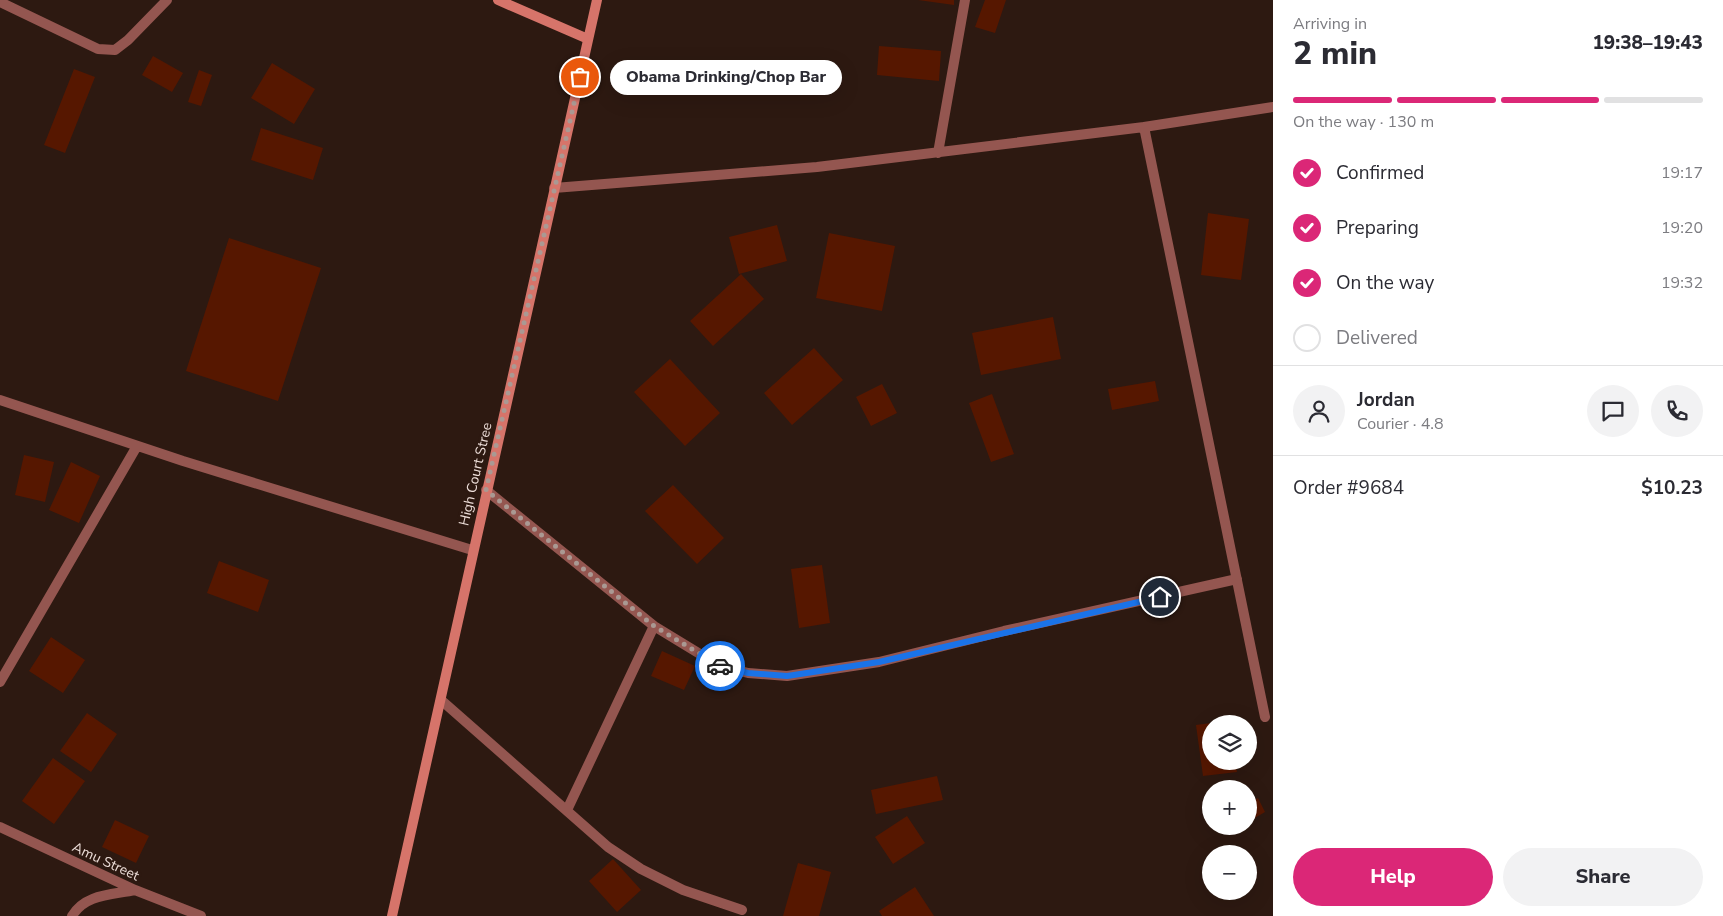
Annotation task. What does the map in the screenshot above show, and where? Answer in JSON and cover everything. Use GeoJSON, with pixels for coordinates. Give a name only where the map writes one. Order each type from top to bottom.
{"type":"FeatureCollection","features":[{"type":"Feature","properties":{"kind":"street"},"geometry":{"type":"LineString","coordinates":[[0,2],[98,50],[114,50],[128,40],[167,0]]}},
{"type":"Feature","properties":{"kind":"street"},"geometry":{"type":"LineString","coordinates":[[498,0],[588,40]]}},
{"type":"Feature","properties":{"kind":"street","name":"High Court Stree"},"geometry":{"type":"LineString","coordinates":[[392,916],[596,0]]}},
{"type":"Feature","properties":{"kind":"street"},"geometry":{"type":"LineString","coordinates":[[938,153],[965,0]]}},
{"type":"Feature","properties":{"kind":"street"},"geometry":{"type":"LineString","coordinates":[[554,188],[817,167],[1144,127],[1273,107]]}},
{"type":"Feature","properties":{"kind":"street"},"geometry":{"type":"LineString","coordinates":[[1144,127],[1265,717]]}},
{"type":"Feature","properties":{"kind":"street"},"geometry":{"type":"LineString","coordinates":[[0,400],[137,446],[472,550]]}},
{"type":"Feature","properties":{"kind":"street"},"geometry":{"type":"LineString","coordinates":[[0,682],[137,446]]}},
{"type":"Feature","properties":{"kind":"street"},"geometry":{"type":"LineString","coordinates":[[486,490],[654,626],[718,665],[748,673],[787,676],[879,662],[1004,631],[1237,580]]}},
{"type":"Feature","properties":{"kind":"street"},"geometry":{"type":"LineString","coordinates":[[567,810],[654,626]]}},
{"type":"Feature","properties":{"kind":"street"},"geometry":{"type":"LineString","coordinates":[[441,700],[608,847],[641,869],[683,890],[742,910]]}},
{"type":"Feature","properties":{"kind":"street","name":"Amu Street"},"geometry":{"type":"LineString","coordinates":[[0,827],[135,890],[201,916]]}},
{"type":"Feature","properties":{"kind":"street"},"geometry":{"type":"LineString","coordinates":[[72,916],[80,904],[88,900],[135,890]]}},
{"type":"Feature","properties":{"kind":"building"},"geometry":{"type":"Polygon","coordinates":[[[918,0],[954,0],[954,5],[918,0]]]}},
{"type":"Feature","properties":{"kind":"building"},"geometry":{"type":"Polygon","coordinates":[[[985,0],[1006,0],[995,33],[975,27],[985,0]]]}},
{"type":"Feature","properties":{"kind":"building"},"geometry":{"type":"Polygon","coordinates":[[[879,46],[941,51],[939,81],[877,75],[879,46]]]}},
{"type":"Feature","properties":{"kind":"building"},"geometry":{"type":"Polygon","coordinates":[[[153,56],[183,73],[172,92],[142,75],[153,56]]]}},
{"type":"Feature","properties":{"kind":"building"},"geometry":{"type":"Polygon","coordinates":[[[272,63],[315,89],[294,124],[251,98],[272,63]]]}},
{"type":"Feature","properties":{"kind":"building"},"geometry":{"type":"Polygon","coordinates":[[[74,69],[95,77],[65,153],[44,145],[74,69]]]}},
{"type":"Feature","properties":{"kind":"building"},"geometry":{"type":"Polygon","coordinates":[[[199,70],[212,75],[201,106],[188,102],[199,70]]]}},
{"type":"Feature","properties":{"kind":"building"},"geometry":{"type":"Polygon","coordinates":[[[261,128],[323,148],[313,180],[251,160],[261,128]]]}},
{"type":"Feature","properties":{"kind":"building"},"geometry":{"type":"Polygon","coordinates":[[[1208,213],[1249,219],[1241,280],[1201,275],[1208,213]]]}},
{"type":"Feature","properties":{"kind":"building"},"geometry":{"type":"Polygon","coordinates":[[[777,225],[787,261],[739,274],[729,237],[777,225]]]}},
{"type":"Feature","properties":{"kind":"building"},"geometry":{"type":"Polygon","coordinates":[[[829,233],[895,246],[882,311],[816,298],[829,233]]]}},
{"type":"Feature","properties":{"kind":"building"},"geometry":{"type":"Polygon","coordinates":[[[229,238],[321,268],[278,401],[186,371],[229,238]]]}},
{"type":"Feature","properties":{"kind":"building"},"geometry":{"type":"Polygon","coordinates":[[[741,274],[764,299],[713,346],[690,321],[741,274]]]}},
{"type":"Feature","properties":{"kind":"building"},"geometry":{"type":"Polygon","coordinates":[[[1053,317],[1061,359],[981,375],[972,333],[1053,317]]]}},
{"type":"Feature","properties":{"kind":"building"},"geometry":{"type":"Polygon","coordinates":[[[814,348],[843,380],[792,425],[764,393],[814,348]]]}},
{"type":"Feature","properties":{"kind":"building"},"geometry":{"type":"Polygon","coordinates":[[[670,359],[720,413],[685,446],[634,392],[670,359]]]}},
{"type":"Feature","properties":{"kind":"building"},"geometry":{"type":"Polygon","coordinates":[[[1155,381],[1159,401],[1112,410],[1108,389],[1155,381]]]}},
{"type":"Feature","properties":{"kind":"building"},"geometry":{"type":"Polygon","coordinates":[[[882,384],[897,413],[871,426],[856,397],[882,384]]]}},
{"type":"Feature","properties":{"kind":"building"},"geometry":{"type":"Polygon","coordinates":[[[992,394],[1014,454],[991,462],[969,403],[992,394]]]}},
{"type":"Feature","properties":{"kind":"building"},"geometry":{"type":"Polygon","coordinates":[[[24,455],[54,462],[45,502],[15,495],[24,455]]]}},
{"type":"Feature","properties":{"kind":"building"},"geometry":{"type":"Polygon","coordinates":[[[71,462],[100,476],[79,523],[49,510],[71,462]]]}},
{"type":"Feature","properties":{"kind":"building"},"geometry":{"type":"Polygon","coordinates":[[[673,485],[724,538],[697,564],[645,511],[673,485]]]}},
{"type":"Feature","properties":{"kind":"building"},"geometry":{"type":"Polygon","coordinates":[[[219,561],[269,580],[258,612],[207,593],[219,561]]]}},
{"type":"Feature","properties":{"kind":"building"},"geometry":{"type":"Polygon","coordinates":[[[822,565],[830,623],[799,628],[791,569],[822,565]]]}},
{"type":"Feature","properties":{"kind":"building"},"geometry":{"type":"Polygon","coordinates":[[[51,637],[85,660],[63,693],[29,671],[51,637]]]}},
{"type":"Feature","properties":{"kind":"building"},"geometry":{"type":"Polygon","coordinates":[[[662,651],[695,666],[684,690],[651,676],[662,651]]]}},
{"type":"Feature","properties":{"kind":"building"},"geometry":{"type":"Polygon","coordinates":[[[87,713],[117,734],[91,772],[60,751],[87,713]]]}},
{"type":"Feature","properties":{"kind":"building"},"geometry":{"type":"Polygon","coordinates":[[[1202,724],[1202,769],[1196,725],[1202,724]]]}},
{"type":"Feature","properties":{"kind":"building"},"geometry":{"type":"Polygon","coordinates":[[[53,758],[85,781],[54,824],[22,801],[53,758]]]}},
{"type":"Feature","properties":{"kind":"building"},"geometry":{"type":"Polygon","coordinates":[[[1202,770],[1237,770],[1237,772],[1203,776],[1202,770]]]}},
{"type":"Feature","properties":{"kind":"building"},"geometry":{"type":"Polygon","coordinates":[[[937,776],[943,800],[876,814],[871,790],[937,776]]]}},
{"type":"Feature","properties":{"kind":"building"},"geometry":{"type":"Polygon","coordinates":[[[1257,799],[1265,812],[1257,817],[1257,799]]]}},
{"type":"Feature","properties":{"kind":"building"},"geometry":{"type":"Polygon","coordinates":[[[907,816],[925,843],[893,864],[875,837],[907,816]]]}},
{"type":"Feature","properties":{"kind":"building"},"geometry":{"type":"Polygon","coordinates":[[[115,820],[149,836],[136,863],[102,847],[115,820]]]}},
{"type":"Feature","properties":{"kind":"building"},"geometry":{"type":"Polygon","coordinates":[[[613,859],[641,890],[617,912],[589,881],[613,859]]]}},
{"type":"Feature","properties":{"kind":"building"},"geometry":{"type":"Polygon","coordinates":[[[798,863],[831,872],[819,916],[783,916],[798,863]]]}},
{"type":"Feature","properties":{"kind":"building"},"geometry":{"type":"Polygon","coordinates":[[[915,887],[934,916],[882,916],[879,911],[915,887]]]}},
{"type":"Feature","properties":{"kind":"way so far"},"geometry":{"type":"LineString","coordinates":[[580,77],[486,490],[654,626],[720,666]]}},
{"type":"Feature","properties":{"kind":"place","name":"Obama Drinking/Chop Bar"},"geometry":{"type":"Point","coordinates":[580,77]}},
{"type":"Feature","properties":{"kind":"route"},"geometry":{"type":"LineString","coordinates":[[720,666],[748,673],[787,676],[879,662],[1004,631],[1160,597]]}}]}
